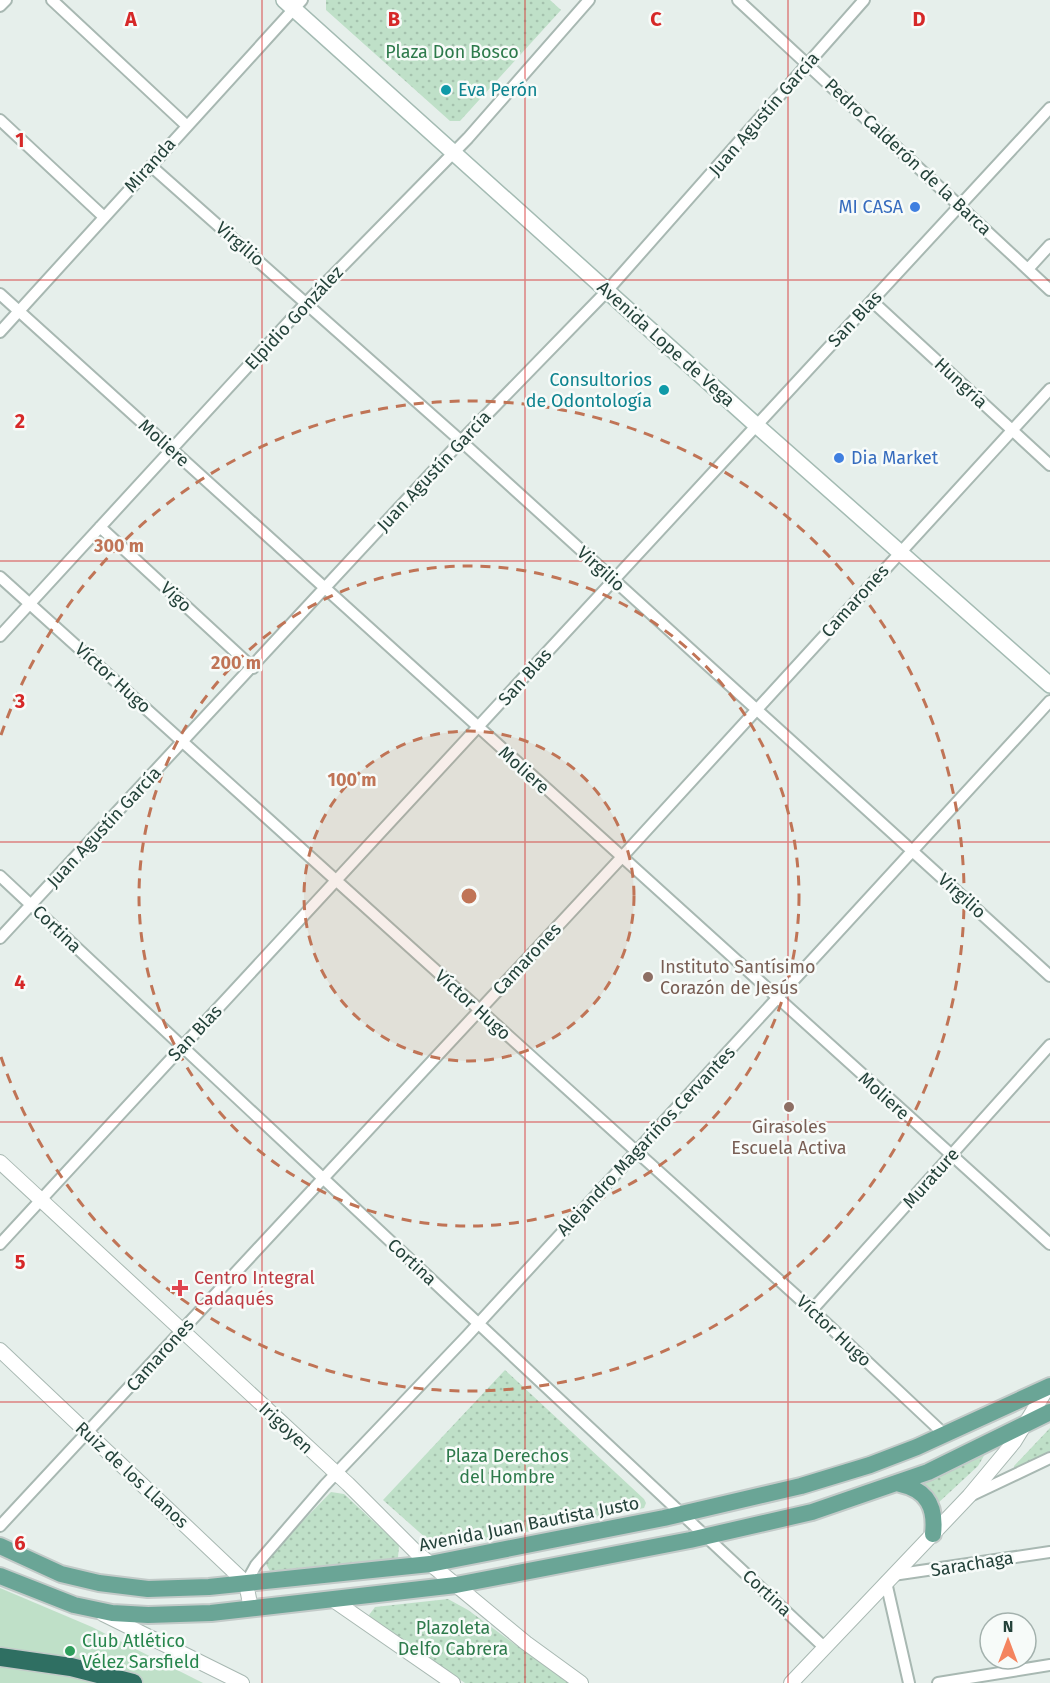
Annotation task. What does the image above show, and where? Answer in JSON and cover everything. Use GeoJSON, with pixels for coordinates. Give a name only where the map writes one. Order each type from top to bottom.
{"type":"FeatureCollection","features":[{"type":"Feature","properties":{"kind":"highway"},"geometry":{"type":"LineString","coordinates":[[0,1657],[71,1666],[133,1683]]}},
{"type":"Feature","properties":{"kind":"main road","name":"Avenida Lope de Vega"},"geometry":{"type":"LineString","coordinates":[[293,3],[453,153],[1050,685]]}},
{"type":"Feature","properties":{"kind":"main road","name":"Avenida Juan Bautista Justo"},"geometry":{"type":"LineString","coordinates":[[0,1546],[47,1569],[99,1583],[163,1589],[246,1584],[430,1564],[680,1514],[837,1475],[870,1465],[944,1434],[1049,1385]]}},
{"type":"Feature","properties":{"kind":"main road"},"geometry":{"type":"LineString","coordinates":[[0,1576],[51,1598],[96,1610],[167,1616],[251,1609],[456,1585],[706,1537],[812,1512],[900,1484],[1050,1412]]}},
{"type":"Feature","properties":{"kind":"main road"},"geometry":{"type":"LineString","coordinates":[[900,1484],[921,1492],[930,1503],[934,1517],[933,1534]]}},
{"type":"Feature","properties":{"kind":"street"},"geometry":{"type":"LineString","coordinates":[[0,6],[6,0]]}},
{"type":"Feature","properties":{"kind":"street"},"geometry":{"type":"LineString","coordinates":[[52,0],[186,125]]}},
{"type":"Feature","properties":{"kind":"street","name":"Elpidio González"},"geometry":{"type":"LineString","coordinates":[[0,636],[306,302],[453,153],[589,0]]}},
{"type":"Feature","properties":{"kind":"street","name":"Pedro Calderón de la Barca"},"geometry":{"type":"LineString","coordinates":[[738,0],[1050,290]]}},
{"type":"Feature","properties":{"kind":"street","name":"Juan Agustín García"},"geometry":{"type":"LineString","coordinates":[[0,938],[253,668],[461,441],[607,291],[864,0]]}},
{"type":"Feature","properties":{"kind":"street","name":"Miranda"},"geometry":{"type":"LineString","coordinates":[[0,332],[293,3]]}},
{"type":"Feature","properties":{"kind":"street","name":"San Blas"},"geometry":{"type":"LineString","coordinates":[[0,1244],[1050,108]]}},
{"type":"Feature","properties":{"kind":"street"},"geometry":{"type":"LineString","coordinates":[[0,120],[104,217]]}},
{"type":"Feature","properties":{"kind":"street","name":"Virgilio"},"geometry":{"type":"LineString","coordinates":[[150,166],[461,441],[1050,976]]}},
{"type":"Feature","properties":{"kind":"street"},"geometry":{"type":"LineString","coordinates":[[1028,269],[1050,245]]}},
{"type":"Feature","properties":{"kind":"street","name":"Moliere"},"geometry":{"type":"LineString","coordinates":[[0,294],[777,1000],[1050,1244]]}},
{"type":"Feature","properties":{"kind":"street","name":"Hungría"},"geometry":{"type":"LineString","coordinates":[[872,301],[1050,465]]}},
{"type":"Feature","properties":{"kind":"street","name":"Camarones"},"geometry":{"type":"LineString","coordinates":[[0,1526],[88,1434],[621,858],[1050,389]]}},
{"type":"Feature","properties":{"kind":"street","name":"Vigo"},"geometry":{"type":"LineString","coordinates":[[100,527],[253,668]]}},
{"type":"Feature","properties":{"kind":"street","name":"Víctor Hugo"},"geometry":{"type":"LineString","coordinates":[[0,577],[635,1152],[813,1310],[944,1434]]}},
{"type":"Feature","properties":{"kind":"street","name":"Alejandro Magariños Cervantes"},"geometry":{"type":"LineString","coordinates":[[246,1584],[256,1565],[336,1474],[777,1000],[1050,700]]}},
{"type":"Feature","properties":{"kind":"street","name":"Cortina"},"geometry":{"type":"LineString","coordinates":[[0,876],[824,1647]]}},
{"type":"Feature","properties":{"kind":"street","name":"Murature"},"geometry":{"type":"LineString","coordinates":[[813,1310],[1050,1045]]}},
{"type":"Feature","properties":{"kind":"street","name":"Irigoyen"},"geometry":{"type":"LineString","coordinates":[[0,1162],[430,1564],[526,1643],[580,1683]]}},
{"type":"Feature","properties":{"kind":"street","name":"Ruiz de los Llanos"},"geometry":{"type":"LineString","coordinates":[[0,1350],[246,1584]]}},
{"type":"Feature","properties":{"kind":"street"},"geometry":{"type":"LineString","coordinates":[[791,1683],[969,1496],[1026,1424],[1049,1385]]}},
{"type":"Feature","properties":{"kind":"street"},"geometry":{"type":"LineString","coordinates":[[969,1496],[1050,1458]]}},
{"type":"Feature","properties":{"kind":"street","name":"Sarachaga"},"geometry":{"type":"LineString","coordinates":[[890,1579],[1050,1552]]}},
{"type":"Feature","properties":{"kind":"street"},"geometry":{"type":"LineString","coordinates":[[890,1579],[909,1683]]}},
{"type":"Feature","properties":{"kind":"street"},"geometry":{"type":"LineString","coordinates":[[246,1584],[251,1609]]}},
{"type":"Feature","properties":{"kind":"street"},"geometry":{"type":"LineString","coordinates":[[333,1600],[453,1683]]}},
{"type":"Feature","properties":{"kind":"street"},"geometry":{"type":"LineString","coordinates":[[96,1610],[242,1683]]}},
{"type":"Feature","properties":{"kind":"street"},"geometry":{"type":"LineString","coordinates":[[938,1683],[1050,1665]]}},
{"type":"Feature","properties":{"kind":"green space","name":"Plaza Don Bosco"},"geometry":{"type":"Polygon","coordinates":[[[326,0],[550,0],[561,10],[460,121],[450,121],[326,10],[326,0]]]}},
{"type":"Feature","properties":{"kind":"green space","name":"Plaza Derechos del Hombre"},"geometry":{"type":"Polygon","coordinates":[[[505,1370],[644,1499],[646,1503],[644,1508],[443,1549],[436,1547],[383,1500],[505,1370]]]}},
{"type":"Feature","properties":{"kind":"green space"},"geometry":{"type":"Polygon","coordinates":[[[1050,1428],[1050,1451],[1014,1470],[1014,1466],[1050,1428]]]}},
{"type":"Feature","properties":{"kind":"green space"},"geometry":{"type":"Polygon","coordinates":[[[985,1454],[978,1466],[937,1504],[923,1486],[925,1482],[985,1454]]]}},
{"type":"Feature","properties":{"kind":"green space"},"geometry":{"type":"Polygon","coordinates":[[[331,1492],[344,1494],[399,1545],[398,1558],[270,1571],[266,1564],[268,1557],[331,1492]]]}},
{"type":"Feature","properties":{"kind":"green space","name":"Club Atlético Vélez Sarsfield"},"geometry":{"type":"Polygon","coordinates":[[[0,1588],[92,1627],[203,1683],[0,1683],[0,1588]]]}},
{"type":"Feature","properties":{"kind":"green space","name":"Plazoleta Delfo Cabrera"},"geometry":{"type":"Polygon","coordinates":[[[448,1599],[468,1610],[568,1683],[465,1683],[373,1621],[369,1615],[375,1607],[448,1599]]]}},
{"type":"Feature","properties":{"kind":"place","name":"Eva Perón"},"geometry":{"type":"Point","coordinates":[446,90]}},
{"type":"Feature","properties":{"kind":"place","name":"MI CASA"},"geometry":{"type":"Point","coordinates":[915,207]}},
{"type":"Feature","properties":{"kind":"place","name":"Consultorios de Odontología"},"geometry":{"type":"Point","coordinates":[664,390]}},
{"type":"Feature","properties":{"kind":"place","name":"Dia Market"},"geometry":{"type":"Point","coordinates":[839,458]}},
{"type":"Feature","properties":{"kind":"place","name":"Instituto Santísimo Corazón de Jesús"},"geometry":{"type":"Point","coordinates":[648,977]}},
{"type":"Feature","properties":{"kind":"place","name":"Girasoles Escuela Activa"},"geometry":{"type":"Point","coordinates":[789,1107]}},
{"type":"Feature","properties":{"kind":"place","name":"Centro Integral Cadaqués"},"geometry":{"type":"Point","coordinates":[180,1288]}},
{"type":"Feature","properties":{"kind":"place","name":"Club Atlético Vélez Sarsfield"},"geometry":{"type":"Point","coordinates":[70,1651]}}]}
